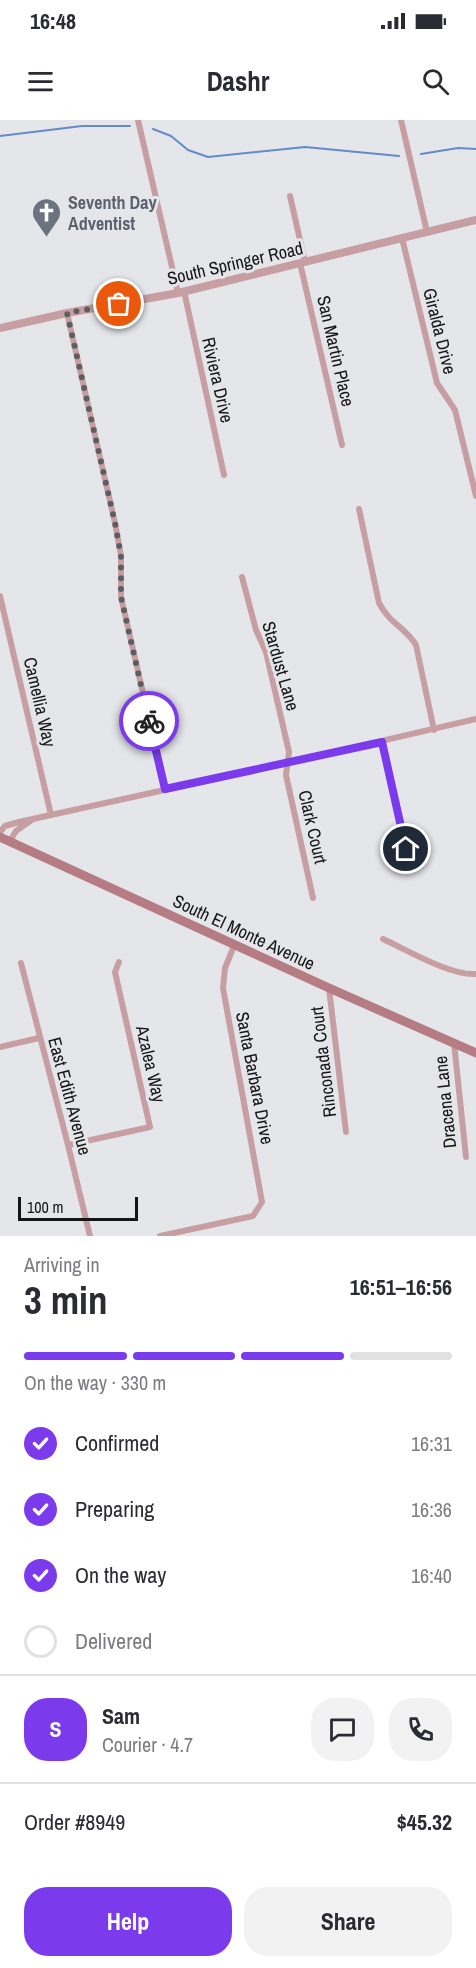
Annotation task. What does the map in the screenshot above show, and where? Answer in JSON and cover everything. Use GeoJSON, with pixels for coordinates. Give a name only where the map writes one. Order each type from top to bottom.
{"type":"FeatureCollection","features":[{"type":"Feature","properties":{"kind":"main road","name":"South El Monte Avenue"},"geometry":{"type":"LineString","coordinates":[[0,837],[476,1053]]}},
{"type":"Feature","properties":{"kind":"street","name":"Riviera Drive"},"geometry":{"type":"LineString","coordinates":[[138,120],[224,474]]}},
{"type":"Feature","properties":{"kind":"street"},"geometry":{"type":"LineString","coordinates":[[401,120],[427,232]]}},
{"type":"Feature","properties":{"kind":"street","name":"San Martin Place"},"geometry":{"type":"LineString","coordinates":[[290,196],[342,445]]}},
{"type":"Feature","properties":{"kind":"street","name":"South Springer Road"},"geometry":{"type":"LineString","coordinates":[[0,328],[181,292],[476,220]]}},
{"type":"Feature","properties":{"kind":"street","name":"Giralda Drive"},"geometry":{"type":"LineString","coordinates":[[402,238],[437,383],[455,410],[476,496]]}},
{"type":"Feature","properties":{"kind":"street"},"geometry":{"type":"LineString","coordinates":[[67,313],[115,523],[121,556],[121,597],[165,789]]}},
{"type":"Feature","properties":{"kind":"street"},"geometry":{"type":"LineString","coordinates":[[359,509],[380,603],[386,615],[416,645],[434,730]]}},
{"type":"Feature","properties":{"kind":"street","name":"Stardust Lane"},"geometry":{"type":"LineString","coordinates":[[242,577],[253,621],[266,652],[289,753],[287,763]]}},
{"type":"Feature","properties":{"kind":"street","name":"Camellia Way"},"geometry":{"type":"LineString","coordinates":[[0,596],[51,815]]}},
{"type":"Feature","properties":{"kind":"street"},"geometry":{"type":"LineString","coordinates":[[0,832],[8,825],[33,819],[476,722]]}},
{"type":"Feature","properties":{"kind":"street"},"geometry":{"type":"LineString","coordinates":[[382,742],[406,849]]}},
{"type":"Feature","properties":{"kind":"street","name":"Clark Court"},"geometry":{"type":"LineString","coordinates":[[287,763],[286,775],[313,898]]}},
{"type":"Feature","properties":{"kind":"street"},"geometry":{"type":"LineString","coordinates":[[10,842],[16,831],[33,819]]}},
{"type":"Feature","properties":{"kind":"street"},"geometry":{"type":"LineString","coordinates":[[383,939],[452,971],[468,975],[476,974]]}},
{"type":"Feature","properties":{"kind":"street","name":"Santa Barbara Drive"},"geometry":{"type":"LineString","coordinates":[[160,1236],[253,1216],[262,1202],[223,988],[225,968],[234,945]]}},
{"type":"Feature","properties":{"kind":"street","name":"Azalea Way"},"geometry":{"type":"LineString","coordinates":[[68,1145],[150,1127],[115,972],[119,962]]}},
{"type":"Feature","properties":{"kind":"street","name":"East Edith Avenue"},"geometry":{"type":"LineString","coordinates":[[21,963],[90,1236]]}},
{"type":"Feature","properties":{"kind":"street","name":"Rinconada Court"},"geometry":{"type":"LineString","coordinates":[[329,988],[346,1132]]}},
{"type":"Feature","properties":{"kind":"street"},"geometry":{"type":"LineString","coordinates":[[0,1047],[39,1038]]}},
{"type":"Feature","properties":{"kind":"street","name":"Dracena Lane"},"geometry":{"type":"LineString","coordinates":[[454,1043],[466,1157]]}},
{"type":"Feature","properties":{"kind":"waterway"},"geometry":{"type":"LineString","coordinates":[[0,136],[82,126],[130,126]]}},
{"type":"Feature","properties":{"kind":"waterway"},"geometry":{"type":"LineString","coordinates":[[153,129],[171,136],[188,150],[208,157],[305,147],[399,156]]}},
{"type":"Feature","properties":{"kind":"waterway"},"geometry":{"type":"LineString","coordinates":[[421,154],[458,148],[476,149]]}},
{"type":"Feature","properties":{"kind":"way so far"},"geometry":{"type":"LineString","coordinates":[[119,304],[67,313],[115,523],[121,556],[121,597],[149,721]]}},
{"type":"Feature","properties":{"kind":"place","name":"Seventh Day Adventist"},"geometry":{"type":"Point","coordinates":[47,238]}},
{"type":"Feature","properties":{"kind":"route"},"geometry":{"type":"LineString","coordinates":[[149,721],[165,789],[382,742],[406,849]]}}]}
